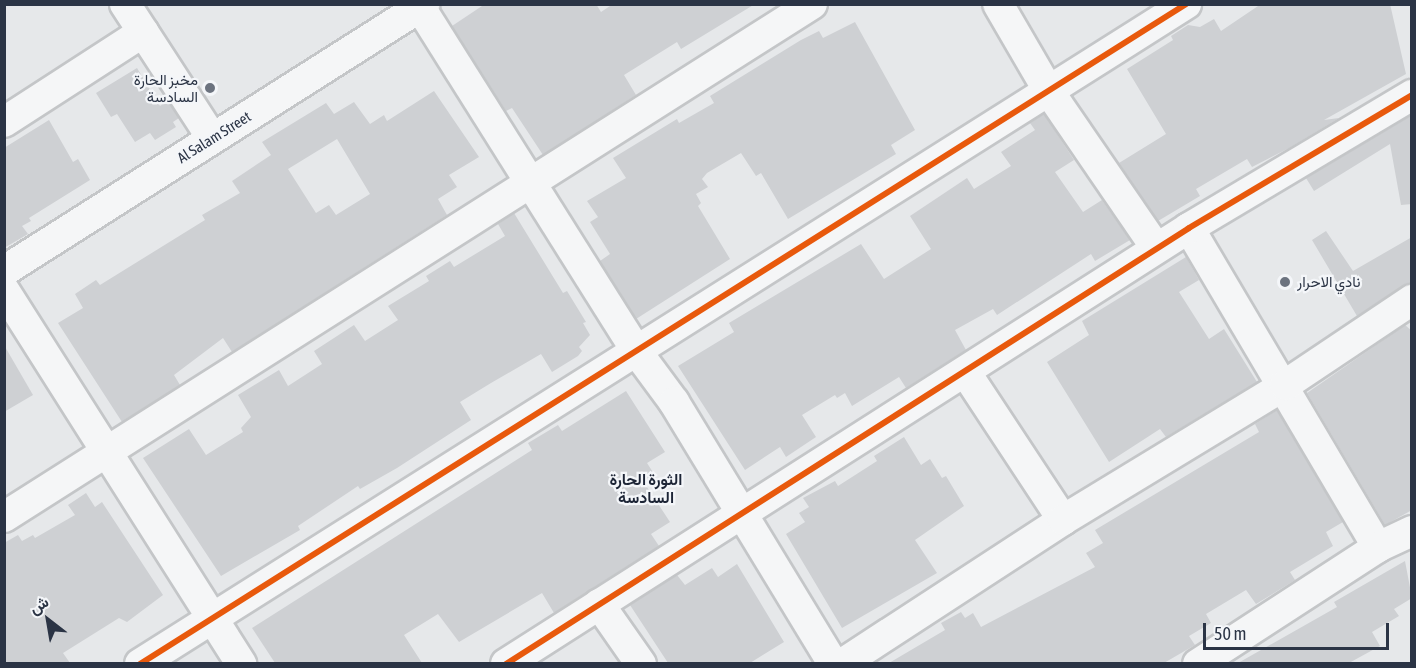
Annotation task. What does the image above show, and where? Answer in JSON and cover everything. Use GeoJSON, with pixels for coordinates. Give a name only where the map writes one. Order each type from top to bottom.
{"type":"FeatureCollection","features":[{"type":"Feature","properties":{"kind":"street"},"geometry":{"type":"LineString","coordinates":[[126,4],[212,138]]}},
{"type":"Feature","properties":{"kind":"street"},"geometry":{"type":"LineString","coordinates":[[4,517],[531,185],[812,4]]}},
{"type":"Feature","properties":{"kind":"street"},"geometry":{"type":"LineString","coordinates":[[998,4],[1048,90],[1156,248]]}},
{"type":"Feature","properties":{"kind":"street"},"geometry":{"type":"LineString","coordinates":[[140,663],[1186,4]]}},
{"type":"Feature","properties":{"kind":"street"},"geometry":{"type":"LineString","coordinates":[[421,5],[637,352],[674,402],[833,663]]}},
{"type":"Feature","properties":{"kind":"street","name":"Al Salam Street"},"geometry":{"type":"LineString","coordinates":[[4,271],[421,5]]}},
{"type":"Feature","properties":{"kind":"street"},"geometry":{"type":"LineString","coordinates":[[4,122],[143,32]]}},
{"type":"Feature","properties":{"kind":"street"},"geometry":{"type":"LineString","coordinates":[[506,663],[966,373],[1156,248],[1412,94]]}},
{"type":"Feature","properties":{"kind":"street"},"geometry":{"type":"LineString","coordinates":[[1189,228],[1285,385],[1378,547]]}},
{"type":"Feature","properties":{"kind":"street"},"geometry":{"type":"LineString","coordinates":[[4,290],[241,663]]}},
{"type":"Feature","properties":{"kind":"street"},"geometry":{"type":"LineString","coordinates":[[842,663],[1063,520],[1285,385],[1412,300]]}},
{"type":"Feature","properties":{"kind":"street"},"geometry":{"type":"LineString","coordinates":[[966,373],[1063,520]]}},
{"type":"Feature","properties":{"kind":"street"},"geometry":{"type":"LineString","coordinates":[[1198,663],[1378,547],[1412,531]]}},
{"type":"Feature","properties":{"kind":"street"},"geometry":{"type":"LineString","coordinates":[[599,604],[641,663]]}},
{"type":"Feature","properties":{"kind":"building"},"geometry":{"type":"Polygon","coordinates":[[[485,4],[596,4],[601,12],[613,4],[755,4],[681,49],[677,42],[624,75],[636,95],[543,155],[512,108],[506,111],[452,26],[485,4]]]}},
{"type":"Feature","properties":{"kind":"building"},"geometry":{"type":"Polygon","coordinates":[[[1261,4],[1390,4],[1406,74],[1324,120],[1339,118],[1289,148],[1252,167],[1247,159],[1196,189],[1200,196],[1158,221],[1119,163],[1166,134],[1127,69],[1173,40],[1171,36],[1188,25],[1200,27],[1214,19],[1221,31],[1261,4]]]}},
{"type":"Feature","properties":{"kind":"building"},"geometry":{"type":"Polygon","coordinates":[[[855,22],[915,130],[891,145],[896,154],[788,219],[761,173],[756,176],[741,153],[707,173],[702,179],[708,187],[696,194],[701,203],[698,206],[730,259],[636,319],[600,261],[610,254],[590,222],[598,217],[587,201],[626,178],[613,158],[677,119],[679,123],[714,103],[710,96],[801,40],[819,31],[823,38],[855,22]]]}},
{"type":"Feature","properties":{"kind":"building"},"geometry":{"type":"Polygon","coordinates":[[[137,68],[160,106],[168,101],[179,118],[173,122],[176,127],[155,140],[150,133],[135,142],[117,114],[111,117],[96,93],[137,68]]]}},
{"type":"Feature","properties":{"kind":"building"},"geometry":{"type":"Polygon","coordinates":[[[434,91],[479,157],[449,175],[457,187],[438,199],[447,215],[232,352],[223,338],[174,375],[180,385],[122,422],[58,323],[83,308],[75,294],[96,280],[100,285],[205,220],[202,215],[240,193],[232,181],[271,155],[262,142],[326,103],[334,114],[354,102],[370,124],[384,115],[387,121],[434,91]],[[337,139],[288,169],[316,213],[329,205],[336,215],[370,194],[337,139]]]}},
{"type":"Feature","properties":{"kind":"building"},"geometry":{"type":"Polygon","coordinates":[[[1044,114],[1074,160],[1055,172],[1083,212],[1102,200],[1130,240],[1095,261],[1091,254],[997,315],[993,309],[955,330],[966,350],[906,388],[899,377],[852,406],[845,393],[837,398],[835,395],[802,415],[816,437],[786,457],[780,447],[745,470],[678,366],[734,332],[729,323],[861,244],[884,279],[931,249],[910,216],[967,178],[974,189],[1011,166],[1001,152],[1035,130],[1030,123],[1044,114]]]}},
{"type":"Feature","properties":{"kind":"building"},"geometry":{"type":"Polygon","coordinates":[[[1412,115],[1412,204],[1401,205],[1390,144],[1314,191],[1306,178],[1412,115]]]}},
{"type":"Feature","properties":{"kind":"building"},"geometry":{"type":"Polygon","coordinates":[[[49,120],[73,162],[78,159],[90,180],[29,218],[31,221],[22,226],[28,234],[4,248],[4,148],[49,120]]]}},
{"type":"Feature","properties":{"kind":"building"},"geometry":{"type":"Polygon","coordinates":[[[514,213],[563,293],[567,291],[586,322],[583,323],[590,335],[579,347],[582,351],[578,356],[552,372],[541,354],[460,402],[471,420],[397,468],[360,489],[358,486],[298,526],[300,530],[221,576],[143,458],[189,429],[206,455],[243,432],[241,428],[251,417],[238,395],[279,370],[288,386],[322,364],[314,351],[354,325],[365,341],[398,320],[388,306],[429,281],[426,276],[450,261],[454,267],[505,236],[498,224],[514,213]]]}},
{"type":"Feature","properties":{"kind":"building"},"geometry":{"type":"Polygon","coordinates":[[[1326,231],[1353,271],[1412,237],[1412,283],[1357,316],[1312,240],[1326,231]]]}},
{"type":"Feature","properties":{"kind":"building"},"geometry":{"type":"Polygon","coordinates":[[[1186,257],[1199,280],[1179,292],[1209,339],[1224,329],[1257,382],[1166,437],[1160,429],[1109,462],[1047,362],[1089,335],[1082,321],[1186,257]]]}},
{"type":"Feature","properties":{"kind":"building"},"geometry":{"type":"Polygon","coordinates":[[[1405,325],[1412,331],[1412,510],[1385,525],[1307,393],[1405,325]]]}},
{"type":"Feature","properties":{"kind":"building"},"geometry":{"type":"Polygon","coordinates":[[[4,345],[33,395],[4,412],[4,345]]]}},
{"type":"Feature","properties":{"kind":"building"},"geometry":{"type":"Polygon","coordinates":[[[626,391],[665,452],[647,463],[656,477],[645,484],[670,522],[651,534],[659,546],[554,613],[542,593],[459,642],[438,614],[404,635],[422,663],[275,663],[252,628],[532,450],[528,443],[558,425],[562,431],[626,391]]]}},
{"type":"Feature","properties":{"kind":"building"},"geometry":{"type":"Polygon","coordinates":[[[1277,410],[1343,522],[1326,532],[1333,546],[1290,572],[1295,580],[1256,604],[1246,590],[1206,614],[1211,623],[1189,636],[1195,645],[1164,663],[889,663],[945,630],[941,623],[961,612],[965,618],[973,613],[981,627],[1095,567],[1086,553],[1103,543],[1095,530],[1259,432],[1255,424],[1277,410]]]}},
{"type":"Feature","properties":{"kind":"building"},"geometry":{"type":"Polygon","coordinates":[[[904,437],[921,465],[930,459],[942,478],[946,476],[964,506],[915,540],[937,573],[842,628],[786,534],[805,522],[799,513],[809,507],[803,498],[835,481],[838,486],[877,461],[874,456],[904,437]]]}},
{"type":"Feature","properties":{"kind":"building"},"geometry":{"type":"Polygon","coordinates":[[[86,493],[95,507],[102,502],[163,595],[127,622],[119,618],[63,653],[70,663],[4,663],[4,543],[18,535],[22,541],[33,535],[35,538],[75,515],[68,505],[86,493]]]}},
{"type":"Feature","properties":{"kind":"building"},"geometry":{"type":"Polygon","coordinates":[[[1405,561],[1412,598],[1394,609],[1399,616],[1372,632],[1380,646],[1349,663],[1238,663],[1337,607],[1334,602],[1405,561]]]}},
{"type":"Feature","properties":{"kind":"building"},"geometry":{"type":"Polygon","coordinates":[[[737,564],[784,642],[750,663],[668,663],[630,605],[677,575],[685,585],[712,568],[718,577],[737,564]]]}},
{"type":"Feature","properties":{"kind":"cycle path"},"geometry":{"type":"LineString","coordinates":[[140,664],[1186,4]]}},
{"type":"Feature","properties":{"kind":"cycle path"},"geometry":{"type":"LineString","coordinates":[[506,664],[1189,228],[1412,95]]}},
{"type":"Feature","properties":{"kind":"place","name":"مخبز الحارة السادسة"},"geometry":{"type":"Point","coordinates":[210,88]}},
{"type":"Feature","properties":{"kind":"place","name":"نادي الاحرار"},"geometry":{"type":"Point","coordinates":[1285,282]}},
{"type":"Feature","properties":{"kind":"district","name":"الثورة الحارة السادسة"},"geometry":{"type":"Point","coordinates":[646,488]}}]}
